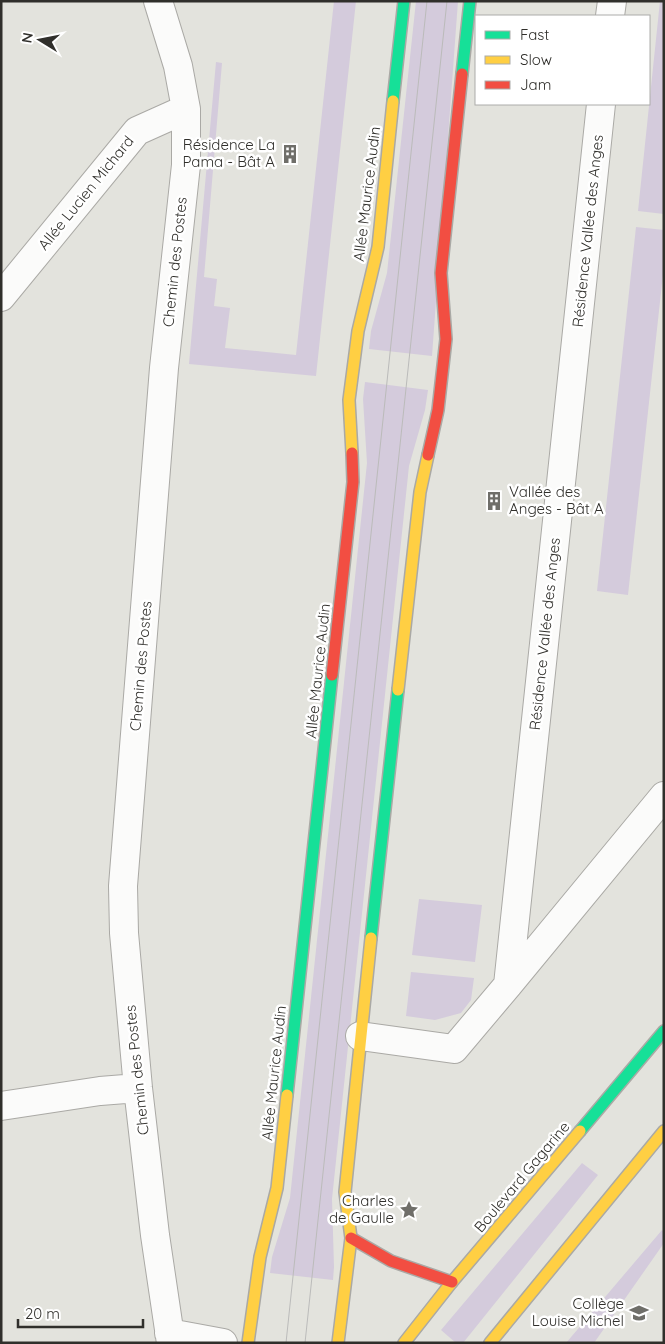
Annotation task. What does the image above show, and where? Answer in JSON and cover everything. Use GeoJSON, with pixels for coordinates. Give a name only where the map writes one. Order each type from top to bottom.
{"type":"FeatureCollection","features":[{"type":"Feature","properties":{"kind":"street","name":"Chemin des Postes"},"geometry":{"type":"LineString","coordinates":[[158,1],[178,66],[186,109],[186,165],[164,368],[123,886],[124,933],[138,1088],[155,1235],[170,1338],[223,1343]]}},
{"type":"Feature","properties":{"kind":"street","name":"Allée Maurice Audin"},"geometry":{"type":"LineString","coordinates":[[248,1343],[260,1257],[277,1188],[353,482],[349,400],[358,331],[378,247],[404,1]]}},
{"type":"Feature","properties":{"kind":"street"},"geometry":{"type":"LineString","coordinates":[[338,1343],[350,1238],[345,1192],[360,1036],[420,492],[438,410],[446,340],[441,273],[470,1]]}},
{"type":"Feature","properties":{"kind":"street"},"geometry":{"type":"LineString","coordinates":[[610,15],[612,1]]}},
{"type":"Feature","properties":{"kind":"street","name":"Résidence Vallée des Anges"},"geometry":{"type":"LineString","coordinates":[[508,985],[601,105]]}},
{"type":"Feature","properties":{"kind":"street","name":"Allée Lucien Michard"},"geometry":{"type":"LineString","coordinates":[[1,298],[137,131],[186,109]]}},
{"type":"Feature","properties":{"kind":"street"},"geometry":{"type":"LineString","coordinates":[[360,1036],[454,1049],[664,796]]}},
{"type":"Feature","properties":{"kind":"street","name":"Boulevard Gagarine"},"geometry":{"type":"LineString","coordinates":[[404,1343],[452,1282],[664,1032]]}},
{"type":"Feature","properties":{"kind":"street"},"geometry":{"type":"LineString","coordinates":[[1,1106],[100,1091],[138,1088]]}},
{"type":"Feature","properties":{"kind":"street"},"geometry":{"type":"LineString","coordinates":[[490,1343],[664,1131]]}},
{"type":"Feature","properties":{"kind":"street"},"geometry":{"type":"LineString","coordinates":[[350,1238],[391,1261],[452,1282]]}},
{"type":"Feature","properties":{"kind":"shaded area"},"geometry":{"type":"Polygon","coordinates":[[[334,1],[356,1],[316,376],[189,364],[216,62],[222,63],[204,277],[217,279],[214,306],[230,308],[225,348],[296,355],[334,1]]]}},
{"type":"Feature","properties":{"kind":"shaded area"},"geometry":{"type":"Polygon","coordinates":[[[416,1],[458,1],[432,356],[369,349],[371,331],[387,273],[416,1]]]}},
{"type":"Feature","properties":{"kind":"shaded area"},"geometry":{"type":"Polygon","coordinates":[[[660,1],[664,1],[664,214],[638,211],[660,1]]]}},
{"type":"Feature","properties":{"kind":"shaded area"},"geometry":{"type":"Polygon","coordinates":[[[636,227],[664,230],[664,265],[628,595],[597,591],[636,227]]]}},
{"type":"Feature","properties":{"kind":"shaded area"},"geometry":{"type":"Polygon","coordinates":[[[365,382],[428,390],[425,410],[409,466],[332,1199],[333,1280],[270,1273],[272,1257],[290,1198],[367,463],[363,399],[365,382]]]}},
{"type":"Feature","properties":{"kind":"shaded area"},"geometry":{"type":"Polygon","coordinates":[[[419,899],[482,905],[475,962],[412,955],[419,899]]]}},
{"type":"Feature","properties":{"kind":"shaded area"},"geometry":{"type":"Polygon","coordinates":[[[411,972],[474,978],[471,1000],[461,1013],[435,1020],[406,1016],[411,972]]]}},
{"type":"Feature","properties":{"kind":"shaded area"},"geometry":{"type":"Polygon","coordinates":[[[582,1163],[598,1175],[463,1343],[456,1343],[441,1330],[582,1163]]]}},
{"type":"Feature","properties":{"kind":"shaded area"},"geometry":{"type":"Polygon","coordinates":[[[662,1230],[664,1232],[664,1243],[594,1343],[566,1343],[662,1230]]]}},
{"type":"Feature","properties":{"kind":"tram line"},"geometry":{"type":"LineString","coordinates":[[286,1343],[427,1]]}},
{"type":"Feature","properties":{"kind":"tram line"},"geometry":{"type":"LineString","coordinates":[[305,1343],[447,1]]}},
{"type":"Feature","properties":{"kind":"traffic: fast"},"geometry":{"type":"LineString","coordinates":[[393,101],[404,1]]}},
{"type":"Feature","properties":{"kind":"traffic: fast"},"geometry":{"type":"LineString","coordinates":[[462,74],[470,1]]}},
{"type":"Feature","properties":{"kind":"traffic: fast"},"geometry":{"type":"LineString","coordinates":[[287,1095],[332,675]]}},
{"type":"Feature","properties":{"kind":"traffic: fast"},"geometry":{"type":"LineString","coordinates":[[371,938],[398,690]]}},
{"type":"Feature","properties":{"kind":"traffic: fast"},"geometry":{"type":"LineString","coordinates":[[580,1131],[664,1031]]}},
{"type":"Feature","properties":{"kind":"traffic: slow"},"geometry":{"type":"LineString","coordinates":[[352,453],[349,400],[358,331],[378,247],[393,101]]}},
{"type":"Feature","properties":{"kind":"traffic: slow"},"geometry":{"type":"LineString","coordinates":[[398,690],[420,492],[428,455]]}},
{"type":"Feature","properties":{"kind":"traffic: slow"},"geometry":{"type":"LineString","coordinates":[[338,1343],[351,1238],[345,1192],[371,938]]}},
{"type":"Feature","properties":{"kind":"traffic: slow"},"geometry":{"type":"LineString","coordinates":[[248,1343],[260,1257],[277,1188],[287,1095]]}},
{"type":"Feature","properties":{"kind":"traffic: slow"},"geometry":{"type":"LineString","coordinates":[[404,1343],[452,1282],[580,1131]]}},
{"type":"Feature","properties":{"kind":"traffic: slow"},"geometry":{"type":"LineString","coordinates":[[490,1343],[664,1131]]}},
{"type":"Feature","properties":{"kind":"traffic: jam"},"geometry":{"type":"LineString","coordinates":[[428,455],[438,410],[446,339],[441,273],[462,74]]}},
{"type":"Feature","properties":{"kind":"traffic: jam"},"geometry":{"type":"LineString","coordinates":[[332,675],[353,482],[352,453]]}},
{"type":"Feature","properties":{"kind":"traffic: jam"},"geometry":{"type":"LineString","coordinates":[[351,1238],[391,1261],[452,1282]]}},
{"type":"Feature","properties":{"kind":"place","name":"Résidence La Pama - Bât A"},"geometry":{"type":"Point","coordinates":[290,154]}},
{"type":"Feature","properties":{"kind":"place","name":"Vallée des Anges - Bât A"},"geometry":{"type":"Point","coordinates":[494,501]}},
{"type":"Feature","properties":{"kind":"place","name":"Charles de Gaulle"},"geometry":{"type":"Point","coordinates":[409,1210]}},
{"type":"Feature","properties":{"kind":"place","name":"Collège Louise Michel"},"geometry":{"type":"Point","coordinates":[639,1313]}}]}
